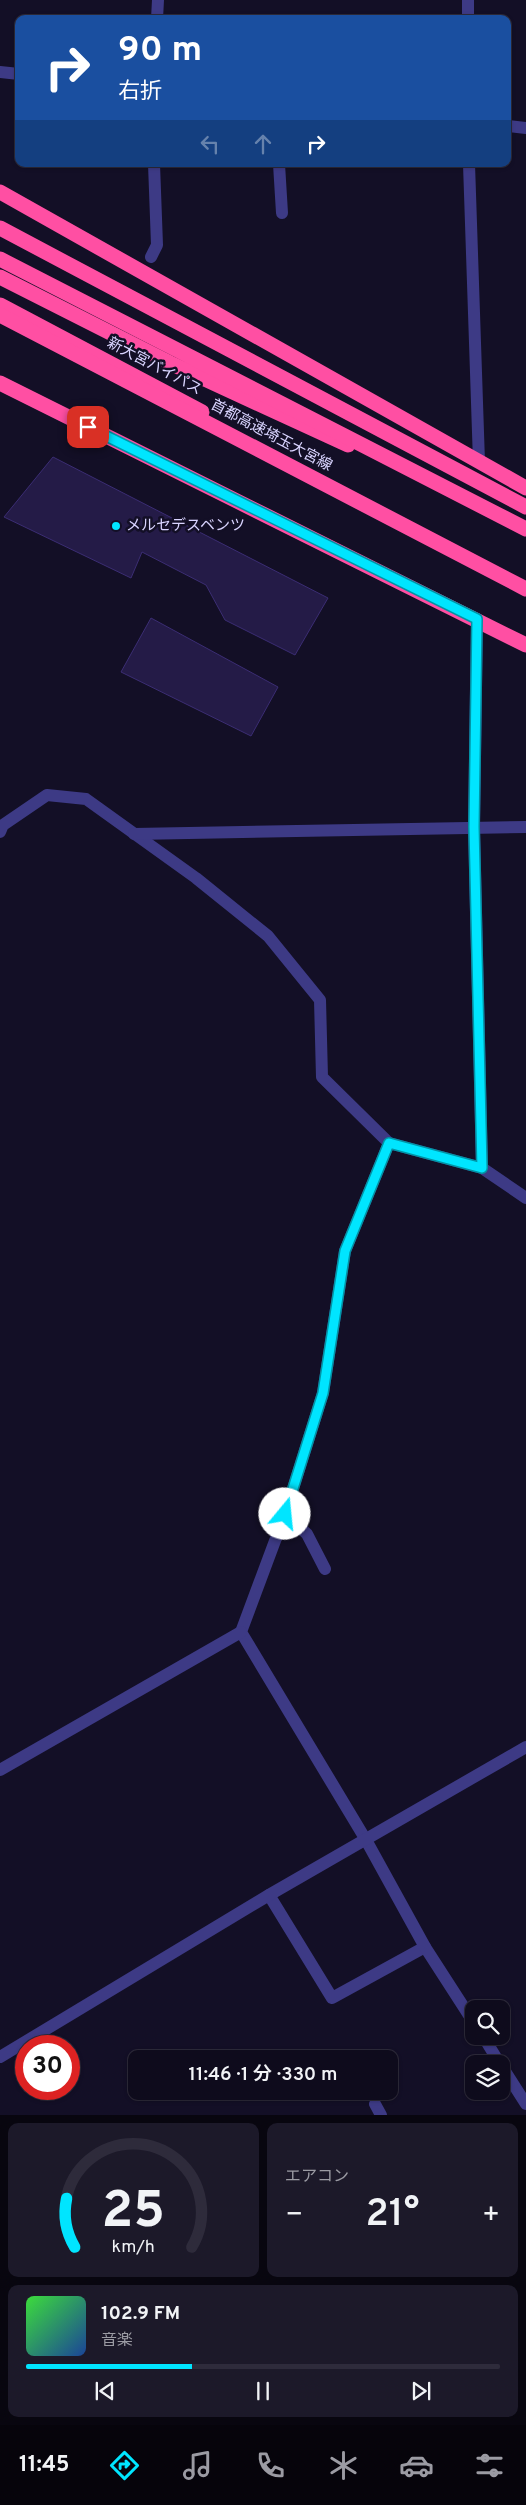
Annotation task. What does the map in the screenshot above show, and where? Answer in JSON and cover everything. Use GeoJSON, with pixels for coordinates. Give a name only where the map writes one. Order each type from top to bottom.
{"type":"FeatureCollection","features":[{"type":"Feature","properties":{"kind":"highway"},"geometry":{"type":"LineString","coordinates":[[0,192],[526,488]]}},
{"type":"Feature","properties":{"kind":"highway"},"geometry":{"type":"LineString","coordinates":[[0,228],[526,507]]}},
{"type":"Feature","properties":{"kind":"highway"},"geometry":{"type":"LineString","coordinates":[[0,259],[526,528]]}},
{"type":"Feature","properties":{"kind":"highway","name":"新大宮バイパス"},"geometry":{"type":"LineString","coordinates":[[0,277],[170,363],[526,528]]}},
{"type":"Feature","properties":{"kind":"highway","name":"新大宮バイパス"},"geometry":{"type":"LineString","coordinates":[[0,305],[157,388],[526,590]]}},
{"type":"Feature","properties":{"kind":"highway","name":"首都高速埼玉大宮線"},"geometry":{"type":"LineString","coordinates":[[0,314],[526,590]]}},
{"type":"Feature","properties":{"kind":"highway"},"geometry":{"type":"LineString","coordinates":[[0,383],[526,645]]}},
{"type":"Feature","properties":{"kind":"street"},"geometry":{"type":"LineString","coordinates":[[157,15],[158,0]]}},
{"type":"Feature","properties":{"kind":"street"},"geometry":{"type":"LineString","coordinates":[[468,0],[468,15]]}},
{"type":"Feature","properties":{"kind":"street"},"geometry":{"type":"LineString","coordinates":[[0,72],[15,74]]}},
{"type":"Feature","properties":{"kind":"street"},"geometry":{"type":"LineString","coordinates":[[511,126],[526,128]]}},
{"type":"Feature","properties":{"kind":"street"},"geometry":{"type":"LineString","coordinates":[[151,257],[157,245],[154,167]]}},
{"type":"Feature","properties":{"kind":"street"},"geometry":{"type":"LineString","coordinates":[[279,167],[282,213]]}},
{"type":"Feature","properties":{"kind":"street"},"geometry":{"type":"LineString","coordinates":[[469,167],[479,462]]}},
{"type":"Feature","properties":{"kind":"street"},"geometry":{"type":"LineString","coordinates":[[477,619],[474,827],[482,1168]]}},
{"type":"Feature","properties":{"kind":"street"},"geometry":{"type":"LineString","coordinates":[[0,832],[3,825],[47,795],[86,799],[196,878],[268,936],[320,1000],[322,1077],[389,1143],[482,1168],[526,1198]]}},
{"type":"Feature","properties":{"kind":"street"},"geometry":{"type":"LineString","coordinates":[[134,834],[526,827]]}},
{"type":"Feature","properties":{"kind":"street"},"geometry":{"type":"LineString","coordinates":[[0,1770],[241,1632],[285,1514],[323,1393],[345,1251],[389,1143]]}},
{"type":"Feature","properties":{"kind":"street"},"geometry":{"type":"LineString","coordinates":[[285,1514],[307,1534],[325,1569]]}},
{"type":"Feature","properties":{"kind":"street"},"geometry":{"type":"LineString","coordinates":[[241,1632],[366,1840],[425,1947],[465,2009]]}},
{"type":"Feature","properties":{"kind":"street"},"geometry":{"type":"LineString","coordinates":[[0,2058],[269,1895],[526,1747]]}},
{"type":"Feature","properties":{"kind":"street"},"geometry":{"type":"LineString","coordinates":[[269,1895],[332,1998],[425,1947]]}},
{"type":"Feature","properties":{"kind":"street"},"geometry":{"type":"LineString","coordinates":[[510,2078],[526,2104]]}},
{"type":"Feature","properties":{"kind":"building"},"geometry":{"type":"Polygon","coordinates":[[[53,457],[328,598],[295,655],[225,620],[206,585],[142,552],[131,578],[4,517],[53,457]]]}},
{"type":"Feature","properties":{"kind":"building"},"geometry":{"type":"Polygon","coordinates":[[[151,618],[278,687],[251,736],[121,672],[151,618]]]}},
{"type":"Feature","properties":{"kind":"place","name":"メルセデスベンツ"},"geometry":{"type":"Point","coordinates":[116,526]}},
{"type":"Feature","properties":{"kind":"route"},"geometry":{"type":"LineString","coordinates":[[88,427],[477,619],[475,650],[474,827],[482,1168],[389,1143],[345,1251],[323,1393],[285,1514]]}}]}
